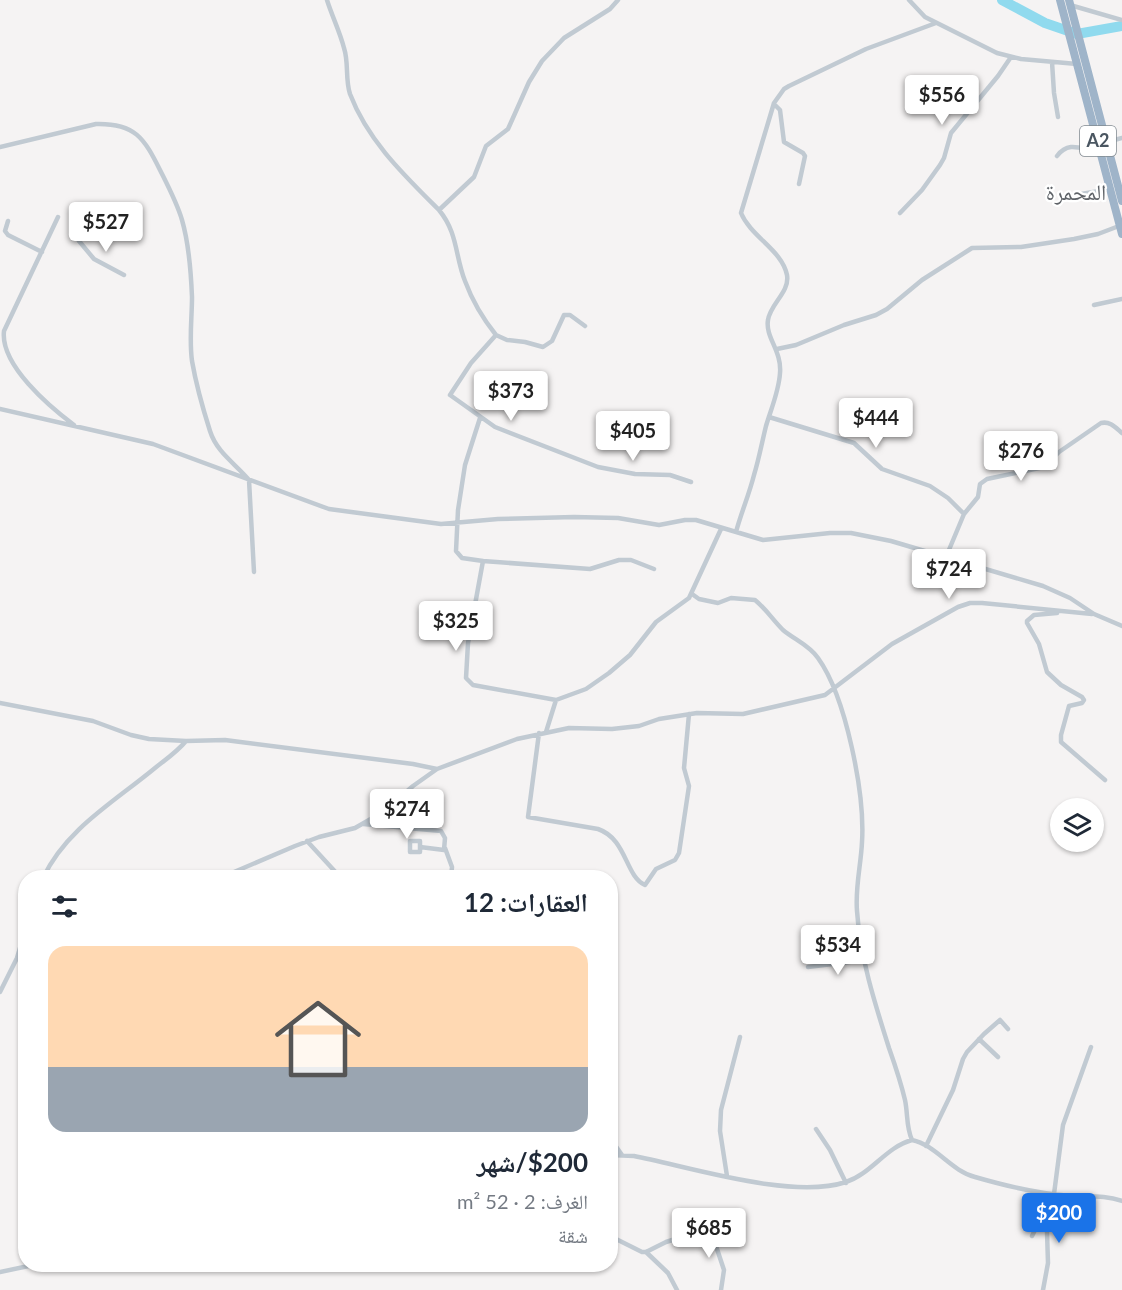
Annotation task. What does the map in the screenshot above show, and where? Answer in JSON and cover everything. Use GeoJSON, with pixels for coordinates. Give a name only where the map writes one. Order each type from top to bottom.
{"type":"FeatureCollection","features":[{"type":"Feature","properties":{"kind":"highway","name":"A2"},"geometry":{"type":"LineString","coordinates":[[1060,0],[1068,6],[1077,47],[1118,172],[1122,201]]}},
{"type":"Feature","properties":{"kind":"highway","name":"A2"},"geometry":{"type":"LineString","coordinates":[[1077,47],[1077,64],[1121,230]]}},
{"type":"Feature","properties":{"kind":"street"},"geometry":{"type":"LineString","coordinates":[[327,0],[345,50],[349,91],[362,120],[369,133],[384,151],[439,210],[453,232],[465,282],[496,335],[502,339],[543,347],[552,341],[564,315],[570,315],[585,326]]}},
{"type":"Feature","properties":{"kind":"street"},"geometry":{"type":"LineString","coordinates":[[439,210],[474,177],[486,146],[508,129],[529,82],[542,61],[564,38],[610,9],[618,0]]}},
{"type":"Feature","properties":{"kind":"street"},"geometry":{"type":"LineString","coordinates":[[909,0],[926,17],[997,53],[1011,57],[1077,64]]}},
{"type":"Feature","properties":{"kind":"street"},"geometry":{"type":"LineString","coordinates":[[1068,6],[1122,20]]}},
{"type":"Feature","properties":{"kind":"street"},"geometry":{"type":"LineString","coordinates":[[736,532],[754,478],[780,373],[777,349],[767,326],[770,309],[788,282],[787,274],[779,260],[746,223],[741,213],[774,104],[779,94],[789,86],[866,50],[936,23]]}},
{"type":"Feature","properties":{"kind":"street"},"geometry":{"type":"LineString","coordinates":[[900,213],[922,190],[940,165],[951,133],[1011,57]]}},
{"type":"Feature","properties":{"kind":"street"},"geometry":{"type":"LineString","coordinates":[[1052,62],[1058,117]]}},
{"type":"Feature","properties":{"kind":"street"},"geometry":{"type":"LineString","coordinates":[[774,104],[779,108],[784,142],[805,156],[799,184]]}},
{"type":"Feature","properties":{"kind":"street"},"geometry":{"type":"LineString","coordinates":[[0,147],[96,124],[123,126],[141,136],[151,152],[183,226],[191,285],[190,340],[193,362],[211,434],[219,449],[249,480],[254,572]]}},
{"type":"Feature","properties":{"kind":"street"},"geometry":{"type":"LineString","coordinates":[[1107,142],[1122,138]]}},
{"type":"Feature","properties":{"kind":"street"},"geometry":{"type":"LineString","coordinates":[[1057,156],[1061,150],[1070,146],[1101,152]]}},
{"type":"Feature","properties":{"kind":"street"},"geometry":{"type":"LineString","coordinates":[[1075,195],[1111,189]]}},
{"type":"Feature","properties":{"kind":"street"},"geometry":{"type":"LineString","coordinates":[[58,217],[4,331],[3,339],[10,356],[32,390],[50,408],[76,426]]}},
{"type":"Feature","properties":{"kind":"street"},"geometry":{"type":"LineString","coordinates":[[8,221],[5,231],[8,235],[42,252]]}},
{"type":"Feature","properties":{"kind":"street"},"geometry":{"type":"LineString","coordinates":[[777,349],[796,345],[844,325],[876,315],[887,309],[922,280],[972,248],[1021,247],[1121,230]]}},
{"type":"Feature","properties":{"kind":"street"},"geometry":{"type":"LineString","coordinates":[[79,241],[94,259],[124,275]]}},
{"type":"Feature","properties":{"kind":"street"},"geometry":{"type":"LineString","coordinates":[[1094,305],[1122,299]]}},
{"type":"Feature","properties":{"kind":"street"},"geometry":{"type":"LineString","coordinates":[[496,335],[471,363],[450,395],[480,418],[515,436],[598,467],[635,474],[670,476],[691,482]]}},
{"type":"Feature","properties":{"kind":"street"},"geometry":{"type":"LineString","coordinates":[[0,409],[153,444],[329,508],[430,523],[458,524],[498,519],[598,516],[659,525],[696,520],[763,540],[818,533],[850,533],[891,541],[1043,586],[1120,626],[1122,632]]}},
{"type":"Feature","properties":{"kind":"street"},"geometry":{"type":"LineString","coordinates":[[769,417],[854,443],[882,469],[930,486],[948,498],[964,514]]}},
{"type":"Feature","properties":{"kind":"street"},"geometry":{"type":"LineString","coordinates":[[480,418],[465,465],[456,544],[458,555],[462,558],[483,561],[590,569],[619,560],[631,560],[654,569]]}},
{"type":"Feature","properties":{"kind":"street"},"geometry":{"type":"LineString","coordinates":[[946,557],[964,514],[978,497],[980,484],[987,479],[1044,467],[1059,452],[1101,423],[1106,422],[1113,425],[1122,433]]}},
{"type":"Feature","properties":{"kind":"street"},"geometry":{"type":"LineString","coordinates":[[483,561],[468,643],[466,680],[473,685],[556,700],[586,689],[609,673],[630,655],[656,622],[683,604],[692,594],[721,529]]}},
{"type":"Feature","properties":{"kind":"street"},"geometry":{"type":"LineString","coordinates":[[692,594],[699,599],[718,603],[730,598],[756,600],[785,632],[812,651],[835,689],[851,745],[861,814],[862,842],[857,911],[865,960],[876,1006],[906,1101],[908,1131],[912,1140],[926,1146],[947,1163],[969,1175],[1054,1194],[1102,1197],[1122,1201]]}},
{"type":"Feature","properties":{"kind":"street"},"geometry":{"type":"LineString","coordinates":[[239,870],[307,841],[361,824],[383,812],[413,786],[437,770],[517,739],[569,728],[612,729],[639,726],[659,718],[689,714],[742,714],[813,700],[835,689],[868,660],[891,644],[966,604],[982,603],[1094,614]]}},
{"type":"Feature","properties":{"kind":"street"},"geometry":{"type":"LineString","coordinates":[[1062,612],[1034,615],[1027,623],[1039,644],[1047,672],[1060,685],[1084,700],[1082,703],[1070,706],[1061,742],[1105,780]]}},
{"type":"Feature","properties":{"kind":"street"},"geometry":{"type":"LineString","coordinates":[[546,732],[556,700]]}},
{"type":"Feature","properties":{"kind":"street"},"geometry":{"type":"LineString","coordinates":[[0,703],[93,721],[149,739],[225,740],[413,764],[437,770]]}},
{"type":"Feature","properties":{"kind":"street"},"geometry":{"type":"LineString","coordinates":[[539,734],[528,817],[598,828],[606,832],[619,847],[638,880],[645,885],[656,869],[675,860],[679,853],[690,786],[684,768],[689,714]]}},
{"type":"Feature","properties":{"kind":"street"},"geometry":{"type":"LineString","coordinates":[[47,870],[51,861],[78,828],[136,784],[186,741]]}},
{"type":"Feature","properties":{"kind":"street"},"geometry":{"type":"LineString","coordinates":[[361,824],[441,831],[445,838],[444,850],[420,847]]}},
{"type":"Feature","properties":{"kind":"street"},"geometry":{"type":"LineString","coordinates":[[307,841],[334,870]]}},
{"type":"Feature","properties":{"kind":"street"},"geometry":{"type":"LineString","coordinates":[[444,845],[452,870]]}},
{"type":"Feature","properties":{"kind":"street"},"geometry":{"type":"LineString","coordinates":[[0,992],[18,955]]}},
{"type":"Feature","properties":{"kind":"street"},"geometry":{"type":"LineString","coordinates":[[808,967],[865,960]]}},
{"type":"Feature","properties":{"kind":"street"},"geometry":{"type":"LineString","coordinates":[[926,1146],[953,1090],[963,1059],[979,1039],[1000,1020],[1008,1029]]}},
{"type":"Feature","properties":{"kind":"street"},"geometry":{"type":"LineString","coordinates":[[727,1176],[720,1131],[721,1110],[740,1036]]}},
{"type":"Feature","properties":{"kind":"street"},"geometry":{"type":"LineString","coordinates":[[979,1039],[998,1057]]}},
{"type":"Feature","properties":{"kind":"street"},"geometry":{"type":"LineString","coordinates":[[1043,1290],[1048,1263],[1047,1232],[1063,1125],[1091,1047]]}},
{"type":"Feature","properties":{"kind":"street"},"geometry":{"type":"LineString","coordinates":[[816,1129],[830,1150],[846,1183]]}},
{"type":"Feature","properties":{"kind":"street"},"geometry":{"type":"LineString","coordinates":[[618,1155],[791,1186],[837,1185],[865,1173],[900,1145],[912,1140]]}},
{"type":"Feature","properties":{"kind":"street"},"geometry":{"type":"LineString","coordinates":[[618,1149],[622,1155]]}},
{"type":"Feature","properties":{"kind":"street"},"geometry":{"type":"LineString","coordinates":[[1032,1236],[1040,1220],[1050,1213]]}},
{"type":"Feature","properties":{"kind":"street"},"geometry":{"type":"LineString","coordinates":[[646,1252],[688,1235],[716,1246],[724,1270],[722,1290]]}},
{"type":"Feature","properties":{"kind":"street"},"geometry":{"type":"LineString","coordinates":[[618,1240],[636,1250],[646,1252],[668,1274],[677,1290]]}},
{"type":"Feature","properties":{"kind":"street"},"geometry":{"type":"LineString","coordinates":[[0,1272],[18,1268]]}},
{"type":"Feature","properties":{"kind":"waterway"},"geometry":{"type":"LineString","coordinates":[[1002,0],[1045,23],[1077,34],[1122,26]]}},
{"type":"Feature","properties":{"kind":"district","name":"المحمرة"},"geometry":{"type":"Point","coordinates":[1076,192]}}]}
